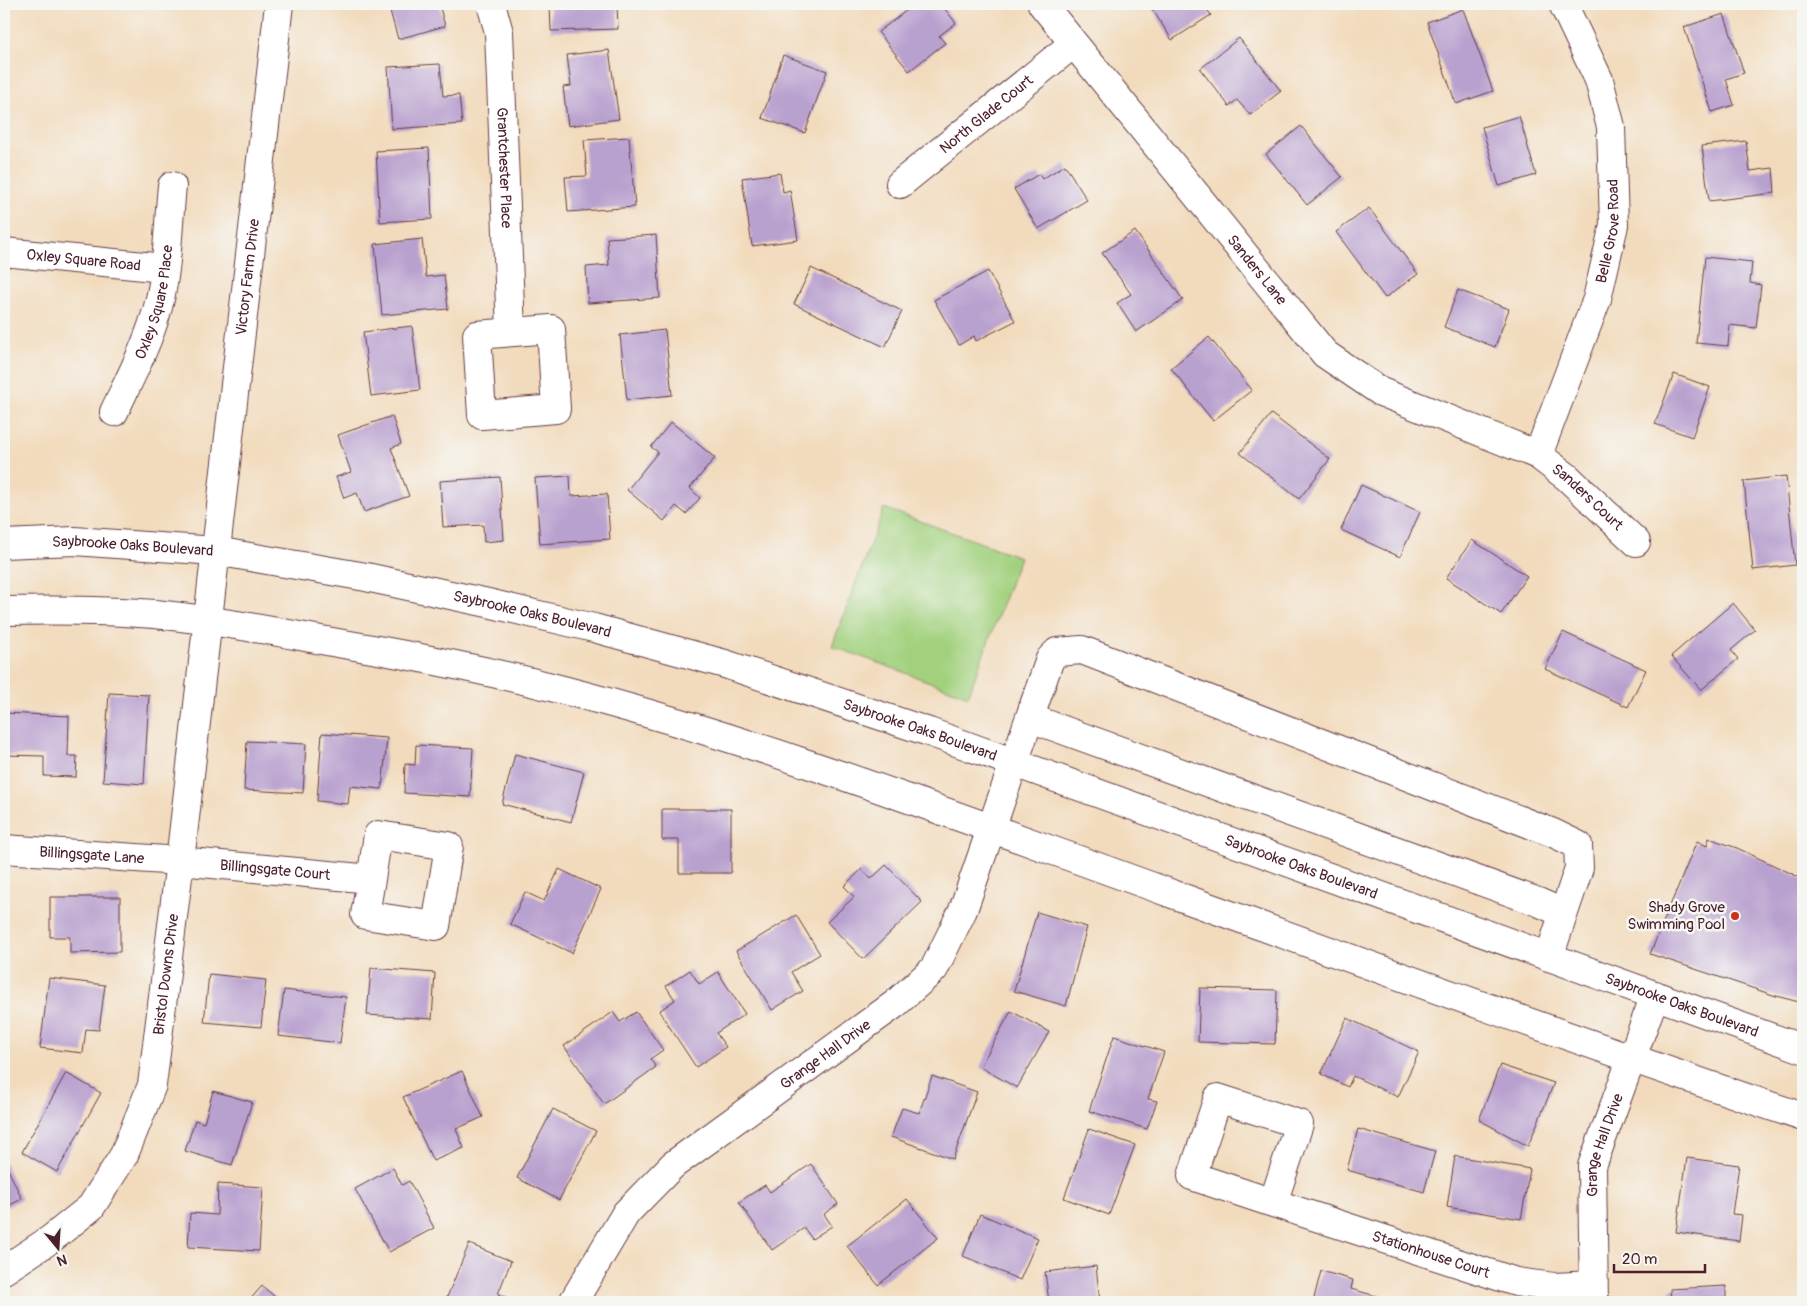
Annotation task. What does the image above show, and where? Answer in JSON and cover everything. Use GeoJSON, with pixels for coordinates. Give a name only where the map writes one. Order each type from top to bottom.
{"type":"FeatureCollection","features":[{"type":"Feature","properties":{"kind":"street","name":"Victory Farm Drive"},"geometry":{"type":"LineString","coordinates":[[208,620],[279,4]]}},
{"type":"Feature","properties":{"kind":"street","name":"Grantchester Place"},"geometry":{"type":"LineString","coordinates":[[491,4],[499,32],[511,332]]}},
{"type":"Feature","properties":{"kind":"street","name":"Sanders Lane"},"geometry":{"type":"LineString","coordinates":[[1042,4],[1325,354],[1382,392],[1538,454]]}},
{"type":"Feature","properties":{"kind":"street","name":"Belle Grove Road"},"geometry":{"type":"LineString","coordinates":[[1538,454],[1598,299],[1614,225],[1611,127],[1599,80],[1563,4]]}},
{"type":"Feature","properties":{"kind":"street","name":"North Glade Court"},"geometry":{"type":"LineString","coordinates":[[900,184],[1073,44]]}},
{"type":"Feature","properties":{"kind":"street","name":"Oxley Square Place"},"geometry":{"type":"LineString","coordinates":[[114,412],[148,341],[159,306],[172,186]]}},
{"type":"Feature","properties":{"kind":"street","name":"Oxley Square Road"},"geometry":{"type":"LineString","coordinates":[[4,252],[164,268]]}},
{"type":"Feature","properties":{"kind":"street","name":"Sanders Court"},"geometry":{"type":"LineString","coordinates":[[1538,454],[1567,477],[1636,542]]}},
{"type":"Feature","properties":{"kind":"street","name":"Saybrooke Oaks Boulevard"},"geometry":{"type":"LineString","coordinates":[[4,544],[74,541],[216,552],[366,577],[488,603],[594,628],[725,664],[929,732],[1803,1049]]}},
{"type":"Feature","properties":{"kind":"street"},"geometry":{"type":"LineString","coordinates":[[4,611],[70,609],[142,613],[208,620],[438,662],[565,690],[842,775],[1632,1060],[1803,1117]]}},
{"type":"Feature","properties":{"kind":"street","name":"Bristol Downs Drive"},"geometry":{"type":"LineString","coordinates":[[4,1270],[51,1239],[91,1206],[124,1155],[152,1085],[208,620]]}},
{"type":"Feature","properties":{"kind":"street","name":"Grange Hall Drive"},"geometry":{"type":"LineString","coordinates":[[573,1302],[626,1213],[673,1165],[896,1004],[934,969],[963,910],[1050,659],[1057,652],[1082,650],[1553,832],[1578,845],[1579,868],[1563,913]]}},
{"type":"Feature","properties":{"kind":"street"},"geometry":{"type":"LineString","coordinates":[[1030,718],[1538,902],[1563,913],[1549,957]]}},
{"type":"Feature","properties":{"kind":"street","name":"Billingsgate Lane"},"geometry":{"type":"LineString","coordinates":[[4,849],[180,861]]}},
{"type":"Feature","properties":{"kind":"street","name":"Billingsgate Court"},"geometry":{"type":"LineString","coordinates":[[180,861],[371,879]]}},
{"type":"Feature","properties":{"kind":"street","name":"Grange Hall Drive"},"geometry":{"type":"LineString","coordinates":[[1594,1294],[1592,1166],[1655,996]]}},
{"type":"Feature","properties":{"kind":"street","name":"Stationhouse Court"},"geometry":{"type":"LineString","coordinates":[[1273,1203],[1516,1282],[1594,1294]]}},
{"type":"Feature","properties":{"kind":"green space"},"geometry":{"type":"Polygon","coordinates":[[[884,508],[1020,557],[968,696],[832,646],[884,508]]]}},
{"type":"Feature","properties":{"kind":"building"},"geometry":{"type":"Polygon","coordinates":[[[388,4],[439,4],[445,26],[398,39],[388,4]]]}},
{"type":"Feature","properties":{"kind":"building"},"geometry":{"type":"Polygon","coordinates":[[[550,4],[617,4],[618,29],[551,31],[550,4]]]}},
{"type":"Feature","properties":{"kind":"building"},"geometry":{"type":"Polygon","coordinates":[[[915,4],[941,4],[956,23],[939,36],[945,43],[909,71],[878,32],[915,4]]]}},
{"type":"Feature","properties":{"kind":"building"},"geometry":{"type":"Polygon","coordinates":[[[1149,4],[1203,4],[1211,15],[1172,40],[1149,4]]]}},
{"type":"Feature","properties":{"kind":"building"},"geometry":{"type":"Polygon","coordinates":[[[1463,9],[1493,91],[1456,104],[1427,22],[1463,9]]]}},
{"type":"Feature","properties":{"kind":"building"},"geometry":{"type":"Polygon","coordinates":[[[1724,14],[1744,73],[1726,79],[1734,105],[1712,112],[1684,27],[1724,14]]]}},
{"type":"Feature","properties":{"kind":"building"},"geometry":{"type":"Polygon","coordinates":[[[1239,38],[1281,91],[1250,115],[1237,100],[1229,106],[1200,69],[1239,38]]]}},
{"type":"Feature","properties":{"kind":"building"},"geometry":{"type":"Polygon","coordinates":[[[609,50],[619,119],[568,126],[563,87],[571,86],[567,55],[609,50]]]}},
{"type":"Feature","properties":{"kind":"building"},"geometry":{"type":"Polygon","coordinates":[[[783,55],[827,71],[805,133],[762,118],[783,55]]]}},
{"type":"Feature","properties":{"kind":"building"},"geometry":{"type":"Polygon","coordinates":[[[440,64],[443,96],[459,95],[462,124],[392,129],[388,67],[440,64]]]}},
{"type":"Feature","properties":{"kind":"building"},"geometry":{"type":"Polygon","coordinates":[[[1519,116],[1536,175],[1499,186],[1482,127],[1519,116]]]}},
{"type":"Feature","properties":{"kind":"building"},"geometry":{"type":"Polygon","coordinates":[[[1301,126],[1342,177],[1307,205],[1266,154],[1301,126]]]}},
{"type":"Feature","properties":{"kind":"building"},"geometry":{"type":"Polygon","coordinates":[[[629,137],[635,207],[568,212],[565,177],[587,176],[584,140],[629,137]]]}},
{"type":"Feature","properties":{"kind":"building"},"geometry":{"type":"Polygon","coordinates":[[[1746,141],[1750,171],[1773,168],[1775,193],[1709,201],[1702,146],[1746,141]]]}},
{"type":"Feature","properties":{"kind":"building"},"geometry":{"type":"Polygon","coordinates":[[[429,148],[432,219],[380,222],[376,151],[429,148]]]}},
{"type":"Feature","properties":{"kind":"building"},"geometry":{"type":"Polygon","coordinates":[[[1065,165],[1087,200],[1038,229],[1014,189],[1039,174],[1042,179],[1065,165]]]}},
{"type":"Feature","properties":{"kind":"building"},"geometry":{"type":"Polygon","coordinates":[[[780,173],[783,192],[790,190],[798,240],[752,246],[742,178],[780,173]]]}},
{"type":"Feature","properties":{"kind":"building"},"geometry":{"type":"Polygon","coordinates":[[[1369,208],[1418,274],[1385,298],[1336,232],[1369,208]]]}},
{"type":"Feature","properties":{"kind":"building"},"geometry":{"type":"Polygon","coordinates":[[[1135,231],[1183,300],[1136,332],[1117,303],[1131,294],[1102,253],[1135,231]]]}},
{"type":"Feature","properties":{"kind":"building"},"geometry":{"type":"Polygon","coordinates":[[[656,235],[660,298],[588,303],[586,267],[609,265],[607,238],[656,235]]]}},
{"type":"Feature","properties":{"kind":"building"},"geometry":{"type":"Polygon","coordinates":[[[422,239],[426,277],[444,275],[448,309],[382,315],[375,244],[422,239]]]}},
{"type":"Feature","properties":{"kind":"building"},"geometry":{"type":"Polygon","coordinates":[[[1705,257],[1752,262],[1750,283],[1761,285],[1756,328],[1730,325],[1728,346],[1696,343],[1705,257]]]}},
{"type":"Feature","properties":{"kind":"building"},"geometry":{"type":"Polygon","coordinates":[[[811,268],[902,311],[885,347],[794,304],[811,268]]]}},
{"type":"Feature","properties":{"kind":"building"},"geometry":{"type":"Polygon","coordinates":[[[988,271],[1015,321],[976,341],[974,336],[959,345],[934,300],[988,271]]]}},
{"type":"Feature","properties":{"kind":"building"},"geometry":{"type":"Polygon","coordinates":[[[1458,290],[1509,309],[1495,347],[1444,327],[1458,290]]]}},
{"type":"Feature","properties":{"kind":"building"},"geometry":{"type":"Polygon","coordinates":[[[412,326],[420,390],[371,396],[363,332],[412,326]]]}},
{"type":"Feature","properties":{"kind":"building"},"geometry":{"type":"Polygon","coordinates":[[[665,330],[672,395],[627,400],[620,335],[665,330]]]}},
{"type":"Feature","properties":{"kind":"building"},"geometry":{"type":"Polygon","coordinates":[[[1209,337],[1252,390],[1213,421],[1171,368],[1209,337]]]}},
{"type":"Feature","properties":{"kind":"building"},"geometry":{"type":"Polygon","coordinates":[[[1674,374],[1710,387],[1692,437],[1655,424],[1674,374]]]}},
{"type":"Feature","properties":{"kind":"building"},"geometry":{"type":"Polygon","coordinates":[[[1271,414],[1330,459],[1299,499],[1240,453],[1271,414]]]}},
{"type":"Feature","properties":{"kind":"building"},"geometry":{"type":"Polygon","coordinates":[[[392,416],[401,444],[391,448],[409,496],[364,512],[357,493],[344,498],[336,477],[351,472],[338,435],[392,416]]]}},
{"type":"Feature","properties":{"kind":"building"},"geometry":{"type":"Polygon","coordinates":[[[671,422],[715,458],[690,488],[700,498],[686,514],[676,506],[664,521],[627,490],[658,452],[651,447],[671,422]]]}},
{"type":"Feature","properties":{"kind":"building"},"geometry":{"type":"Polygon","coordinates":[[[570,476],[571,496],[607,494],[610,539],[540,544],[535,478],[570,476]]]}},
{"type":"Feature","properties":{"kind":"building"},"geometry":{"type":"Polygon","coordinates":[[[1786,476],[1795,565],[1753,570],[1744,481],[1786,476]]]}},
{"type":"Feature","properties":{"kind":"building"},"geometry":{"type":"Polygon","coordinates":[[[500,477],[504,540],[484,542],[483,525],[443,527],[440,481],[500,477]]]}},
{"type":"Feature","properties":{"kind":"building"},"geometry":{"type":"Polygon","coordinates":[[[1361,485],[1420,512],[1400,557],[1341,530],[1361,485]]]}},
{"type":"Feature","properties":{"kind":"building"},"geometry":{"type":"Polygon","coordinates":[[[1472,540],[1527,576],[1501,614],[1446,578],[1472,540]]]}},
{"type":"Feature","properties":{"kind":"building"},"geometry":{"type":"Polygon","coordinates":[[[1733,603],[1755,630],[1731,650],[1738,659],[1701,690],[1671,656],[1733,603]]]}},
{"type":"Feature","properties":{"kind":"building"},"geometry":{"type":"Polygon","coordinates":[[[1563,632],[1646,670],[1628,707],[1545,669],[1563,632]]]}},
{"type":"Feature","properties":{"kind":"building"},"geometry":{"type":"Polygon","coordinates":[[[109,693],[149,695],[144,784],[103,781],[109,693]]]}},
{"type":"Feature","properties":{"kind":"building"},"geometry":{"type":"Polygon","coordinates":[[[4,713],[69,716],[68,756],[77,756],[76,777],[44,776],[44,756],[4,755],[4,713]]]}},
{"type":"Feature","properties":{"kind":"building"},"geometry":{"type":"Polygon","coordinates":[[[322,733],[387,738],[382,789],[350,786],[348,804],[317,801],[322,733]]]}},
{"type":"Feature","properties":{"kind":"building"},"geometry":{"type":"Polygon","coordinates":[[[247,741],[306,744],[303,793],[244,790],[247,741]]]}},
{"type":"Feature","properties":{"kind":"building"},"geometry":{"type":"Polygon","coordinates":[[[416,745],[473,748],[470,797],[404,793],[405,764],[415,765],[416,745]]]}},
{"type":"Feature","properties":{"kind":"building"},"geometry":{"type":"Polygon","coordinates":[[[515,754],[584,772],[571,822],[502,804],[515,754]]]}},
{"type":"Feature","properties":{"kind":"building"},"geometry":{"type":"Polygon","coordinates":[[[662,809],[731,809],[731,873],[679,873],[679,840],[662,840],[662,809]]]}},
{"type":"Feature","properties":{"kind":"building","name":"Shady Grove Swimming Pool"},"geometry":{"type":"Polygon","coordinates":[[[1709,838],[1737,848],[1803,879],[1803,1003],[1776,996],[1650,954],[1697,841],[1707,846],[1709,838]]]}},
{"type":"Feature","properties":{"kind":"building"},"geometry":{"type":"Polygon","coordinates":[[[886,865],[922,902],[863,959],[827,922],[854,897],[844,886],[862,869],[871,879],[886,865]]]}},
{"type":"Feature","properties":{"kind":"building"},"geometry":{"type":"Polygon","coordinates":[[[559,869],[601,889],[572,953],[510,924],[525,892],[544,901],[559,869]]]}},
{"type":"Feature","properties":{"kind":"building"},"geometry":{"type":"Polygon","coordinates":[[[50,897],[120,897],[120,952],[70,953],[70,937],[50,937],[50,897]]]}},
{"type":"Feature","properties":{"kind":"building"},"geometry":{"type":"Polygon","coordinates":[[[1037,912],[1087,927],[1066,1006],[1014,991],[1037,912]]]}},
{"type":"Feature","properties":{"kind":"building"},"geometry":{"type":"Polygon","coordinates":[[[796,915],[820,954],[791,972],[803,991],[772,1010],[736,951],[796,915]]]}},
{"type":"Feature","properties":{"kind":"building"},"geometry":{"type":"Polygon","coordinates":[[[371,968],[435,973],[432,1019],[367,1015],[371,968]]]}},
{"type":"Feature","properties":{"kind":"building"},"geometry":{"type":"Polygon","coordinates":[[[690,970],[699,984],[718,972],[745,1014],[716,1033],[726,1047],[696,1067],[659,1011],[675,1000],[666,986],[690,970]]]}},
{"type":"Feature","properties":{"kind":"building"},"geometry":{"type":"Polygon","coordinates":[[[209,974],[266,980],[261,1027],[204,1022],[209,974]]]}},
{"type":"Feature","properties":{"kind":"building"},"geometry":{"type":"Polygon","coordinates":[[[49,978],[105,985],[99,1030],[86,1029],[83,1053],[40,1048],[49,978]]]}},
{"type":"Feature","properties":{"kind":"building"},"geometry":{"type":"Polygon","coordinates":[[[1200,988],[1277,990],[1275,1044],[1198,1042],[1200,988]]]}},
{"type":"Feature","properties":{"kind":"building"},"geometry":{"type":"Polygon","coordinates":[[[284,990],[346,997],[340,1043],[278,1036],[284,990]]]}},
{"type":"Feature","properties":{"kind":"building"},"geometry":{"type":"Polygon","coordinates":[[[1011,1011],[1049,1032],[1017,1088],[980,1067],[1011,1011]]]}},
{"type":"Feature","properties":{"kind":"building"},"geometry":{"type":"Polygon","coordinates":[[[613,1012],[620,1022],[636,1012],[663,1050],[650,1059],[656,1067],[604,1104],[564,1046],[613,1012]]]}},
{"type":"Feature","properties":{"kind":"building"},"geometry":{"type":"Polygon","coordinates":[[[1347,1018],[1419,1052],[1398,1097],[1353,1076],[1348,1087],[1321,1074],[1347,1018]]]}},
{"type":"Feature","properties":{"kind":"building"},"geometry":{"type":"Polygon","coordinates":[[[1114,1036],[1164,1052],[1148,1099],[1157,1101],[1147,1129],[1089,1111],[1114,1036]]]}},
{"type":"Feature","properties":{"kind":"building"},"geometry":{"type":"Polygon","coordinates":[[[1500,1065],[1554,1083],[1528,1146],[1479,1120],[1500,1065]]]}},
{"type":"Feature","properties":{"kind":"building"},"geometry":{"type":"Polygon","coordinates":[[[462,1071],[483,1117],[456,1129],[464,1148],[433,1161],[403,1097],[462,1071]]]}},
{"type":"Feature","properties":{"kind":"building"},"geometry":{"type":"Polygon","coordinates":[[[66,1073],[101,1093],[57,1172],[22,1152],[66,1073]]]}},
{"type":"Feature","properties":{"kind":"building"},"geometry":{"type":"Polygon","coordinates":[[[932,1076],[977,1092],[953,1159],[891,1137],[902,1108],[919,1113],[932,1076]]]}},
{"type":"Feature","properties":{"kind":"building"},"geometry":{"type":"Polygon","coordinates":[[[213,1091],[252,1102],[232,1165],[185,1151],[195,1120],[204,1123],[213,1091]]]}},
{"type":"Feature","properties":{"kind":"building"},"geometry":{"type":"Polygon","coordinates":[[[553,1109],[596,1131],[559,1200],[517,1178],[553,1109]]]}},
{"type":"Feature","properties":{"kind":"building"},"geometry":{"type":"Polygon","coordinates":[[[1089,1129],[1135,1145],[1109,1215],[1064,1198],[1089,1129]]]}},
{"type":"Feature","properties":{"kind":"building"},"geometry":{"type":"Polygon","coordinates":[[[1358,1129],[1435,1151],[1424,1192],[1347,1170],[1358,1129]]]}},
{"type":"Feature","properties":{"kind":"building"},"geometry":{"type":"Polygon","coordinates":[[[1455,1156],[1530,1169],[1521,1219],[1447,1207],[1455,1156]]]}},
{"type":"Feature","properties":{"kind":"building"},"geometry":{"type":"Polygon","coordinates":[[[1687,1158],[1739,1165],[1732,1214],[1742,1215],[1739,1241],[1676,1232],[1687,1158]]]}},
{"type":"Feature","properties":{"kind":"building"},"geometry":{"type":"Polygon","coordinates":[[[4,1161],[22,1199],[4,1208],[4,1161]]]}},
{"type":"Feature","properties":{"kind":"building"},"geometry":{"type":"Polygon","coordinates":[[[811,1164],[838,1204],[824,1214],[832,1226],[812,1239],[804,1228],[772,1250],[739,1202],[765,1185],[770,1192],[811,1164]]]}},
{"type":"Feature","properties":{"kind":"building"},"geometry":{"type":"Polygon","coordinates":[[[393,1168],[402,1185],[409,1181],[434,1228],[389,1252],[355,1189],[393,1168]]]}},
{"type":"Feature","properties":{"kind":"building"},"geometry":{"type":"Polygon","coordinates":[[[218,1184],[263,1187],[259,1251],[188,1247],[190,1213],[217,1215],[218,1184]]]}},
{"type":"Feature","properties":{"kind":"building"},"geometry":{"type":"Polygon","coordinates":[[[907,1199],[938,1238],[878,1285],[847,1246],[907,1199]]]}},
{"type":"Feature","properties":{"kind":"building"},"geometry":{"type":"Polygon","coordinates":[[[980,1214],[1038,1238],[1020,1280],[963,1256],[980,1214]]]}},
{"type":"Feature","properties":{"kind":"building"},"geometry":{"type":"Polygon","coordinates":[[[469,1244],[511,1261],[498,1294],[518,1302],[445,1302],[469,1244]]]}},
{"type":"Feature","properties":{"kind":"building"},"geometry":{"type":"Polygon","coordinates":[[[1096,1266],[1100,1302],[1049,1302],[1045,1272],[1096,1266]]]}},
{"type":"Feature","properties":{"kind":"building"},"geometry":{"type":"Polygon","coordinates":[[[1321,1271],[1353,1280],[1351,1289],[1394,1301],[1313,1302],[1321,1271]]]}},
{"type":"Feature","properties":{"kind":"building"},"geometry":{"type":"Polygon","coordinates":[[[262,1286],[281,1302],[248,1302],[262,1286]]]}},
{"type":"Feature","properties":{"kind":"building"},"geometry":{"type":"Polygon","coordinates":[[[1726,1286],[1726,1302],[1671,1302],[1670,1289],[1726,1286]]]}},
{"type":"Feature","properties":{"kind":"place","name":"Shady Grove Swimming Pool"},"geometry":{"type":"Point","coordinates":[1735,916]}}]}
